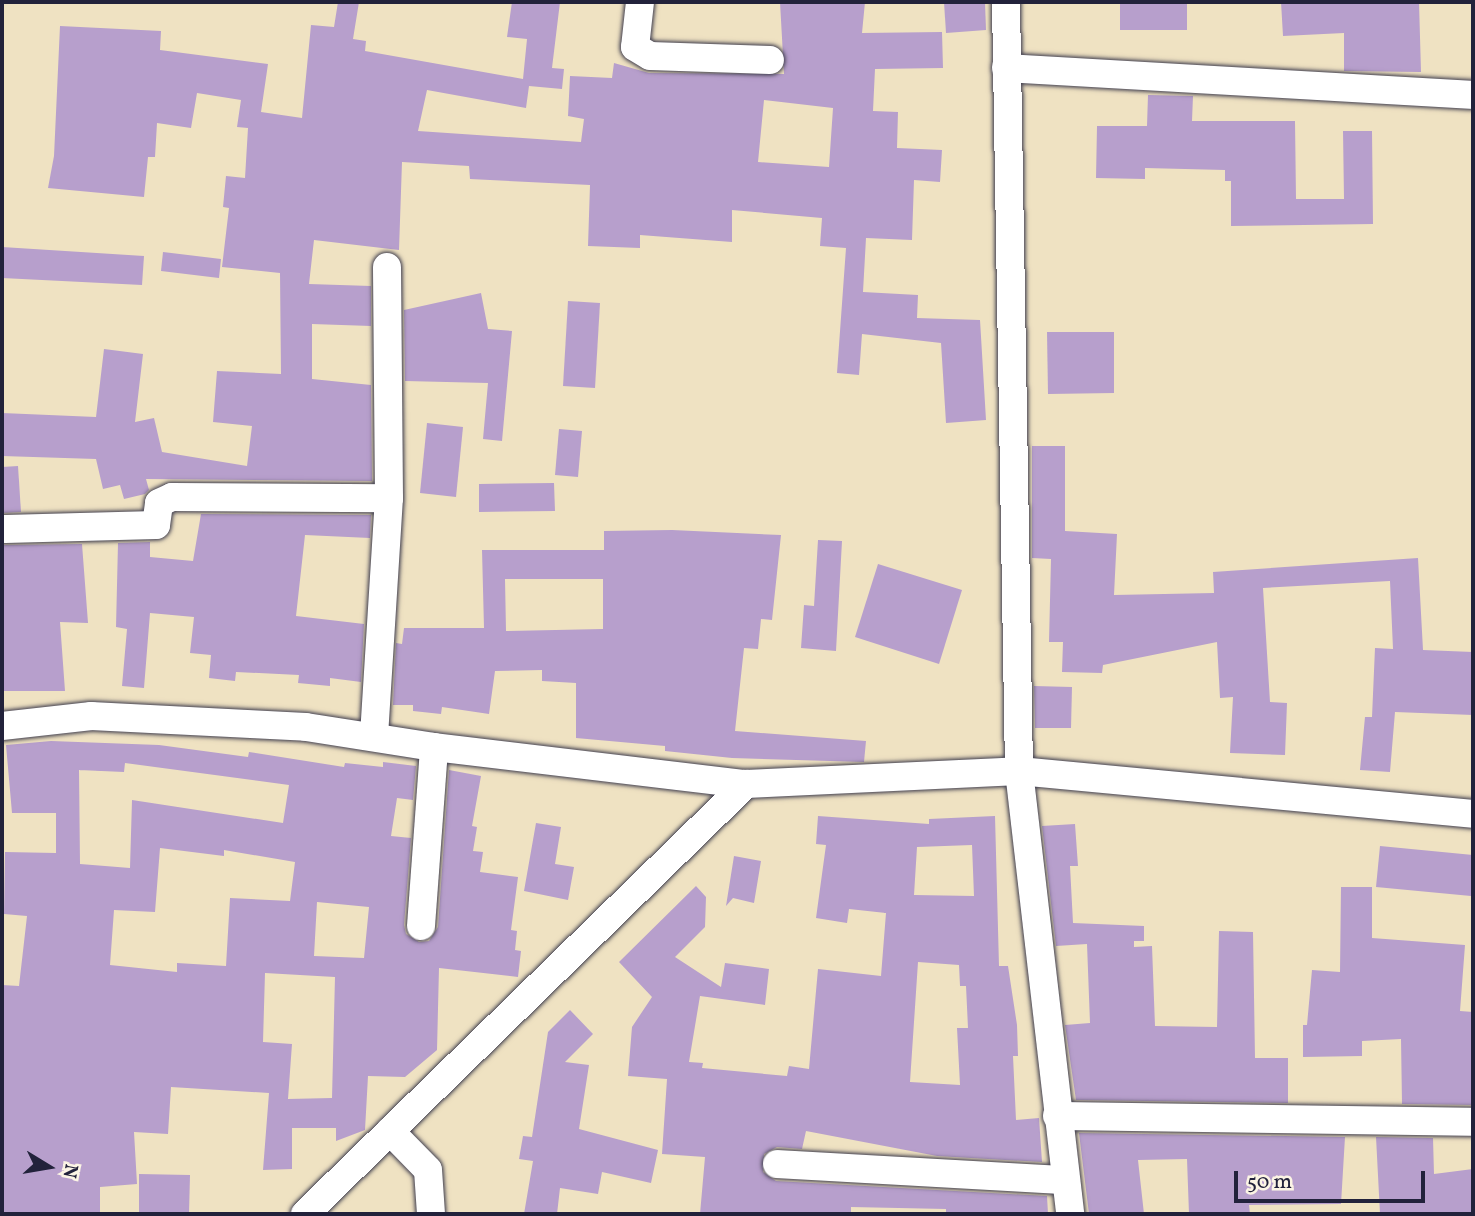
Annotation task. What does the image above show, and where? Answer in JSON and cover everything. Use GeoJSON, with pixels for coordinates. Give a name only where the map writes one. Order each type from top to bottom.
{"type":"FeatureCollection","features":[{"type":"Feature","properties":{"kind":"street"},"geometry":{"type":"LineString","coordinates":[[639,2],[635,47],[650,56],[770,60]]}},
{"type":"Feature","properties":{"kind":"street"},"geometry":{"type":"LineString","coordinates":[[1006,2],[1019,771],[1070,1214]]}},
{"type":"Feature","properties":{"kind":"street"},"geometry":{"type":"LineString","coordinates":[[1006,68],[1473,95]]}},
{"type":"Feature","properties":{"kind":"street"},"geometry":{"type":"LineString","coordinates":[[374,736],[388,498],[387,267]]}},
{"type":"Feature","properties":{"kind":"street"},"geometry":{"type":"LineString","coordinates":[[5,529],[156,525],[159,503],[172,497],[388,498]]}},
{"type":"Feature","properties":{"kind":"street"},"geometry":{"type":"LineString","coordinates":[[2,726],[91,716],[306,727],[434,747],[746,784],[1019,771],[1473,814]]}},
{"type":"Feature","properties":{"kind":"street"},"geometry":{"type":"LineString","coordinates":[[421,926],[434,747]]}},
{"type":"Feature","properties":{"kind":"street"},"geometry":{"type":"LineString","coordinates":[[305,1214],[746,784]]}},
{"type":"Feature","properties":{"kind":"street"},"geometry":{"type":"LineString","coordinates":[[1058,1116],[1473,1122]]}},
{"type":"Feature","properties":{"kind":"street"},"geometry":{"type":"LineString","coordinates":[[390,1132],[428,1170],[432,1214]]}},
{"type":"Feature","properties":{"kind":"street"},"geometry":{"type":"LineString","coordinates":[[778,1164],[1066,1180]]}},
{"type":"Feature","properties":{"kind":"building"},"geometry":{"type":"Polygon","coordinates":[[[338,2],[359,2],[353,39],[366,41],[365,51],[523,79],[527,39],[507,37],[512,2],[560,2],[552,68],[564,69],[562,89],[529,86],[526,108],[427,90],[418,131],[581,142],[584,119],[568,116],[570,76],[612,78],[614,63],[649,73],[784,74],[780,2],[865,2],[862,33],[942,32],[943,68],[875,69],[873,111],[898,112],[897,148],[942,150],[940,182],[914,180],[912,240],[866,238],[863,292],[918,295],[917,318],[980,320],[986,420],[946,423],[941,343],[862,334],[859,375],[837,373],[846,248],[820,246],[822,218],[732,210],[732,242],[640,235],[640,248],[588,246],[590,185],[470,179],[469,166],[402,162],[399,250],[314,240],[309,284],[371,286],[371,326],[312,324],[312,379],[371,385],[372,481],[146,479],[149,490],[145,494],[124,499],[120,485],[103,489],[96,459],[2,456],[2,413],[96,417],[104,349],[143,354],[135,422],[154,418],[162,452],[247,466],[252,426],[213,422],[217,371],[281,374],[280,273],[222,267],[229,208],[223,207],[226,176],[245,178],[248,128],[237,127],[241,100],[197,93],[191,128],[157,123],[155,157],[148,157],[144,197],[48,188],[54,156],[60,26],[161,31],[160,50],[268,64],[261,112],[302,118],[311,25],[334,27],[338,2]],[[764,100],[758,162],[829,167],[833,108],[764,100]]]}},
{"type":"Feature","properties":{"kind":"building"},"geometry":{"type":"Polygon","coordinates":[[[944,2],[985,2],[986,30],[946,33],[944,2]]]}},
{"type":"Feature","properties":{"kind":"building"},"geometry":{"type":"Polygon","coordinates":[[[1120,2],[1187,2],[1187,30],[1120,30],[1120,2]]]}},
{"type":"Feature","properties":{"kind":"building"},"geometry":{"type":"Polygon","coordinates":[[[1281,2],[1419,2],[1421,72],[1344,71],[1344,33],[1283,36],[1281,2]]]}},
{"type":"Feature","properties":{"kind":"building"},"geometry":{"type":"Polygon","coordinates":[[[1148,95],[1193,96],[1192,121],[1295,121],[1296,199],[1344,199],[1343,131],[1372,131],[1373,224],[1231,226],[1231,181],[1225,181],[1225,170],[1145,168],[1145,179],[1096,178],[1097,126],[1147,126],[1148,95]]]}},
{"type":"Feature","properties":{"kind":"building"},"geometry":{"type":"Polygon","coordinates":[[[2,247],[144,256],[142,285],[2,278],[2,247]]]}},
{"type":"Feature","properties":{"kind":"building"},"geometry":{"type":"Polygon","coordinates":[[[163,252],[221,259],[219,278],[161,271],[163,252]]]}},
{"type":"Feature","properties":{"kind":"building"},"geometry":{"type":"Polygon","coordinates":[[[481,293],[488,329],[512,331],[502,441],[483,439],[488,383],[405,381],[404,310],[481,293]]]}},
{"type":"Feature","properties":{"kind":"building"},"geometry":{"type":"Polygon","coordinates":[[[568,301],[600,303],[595,388],[563,386],[568,301]]]}},
{"type":"Feature","properties":{"kind":"building"},"geometry":{"type":"Polygon","coordinates":[[[1047,332],[1114,332],[1114,393],[1048,394],[1047,332]]]}},
{"type":"Feature","properties":{"kind":"building"},"geometry":{"type":"Polygon","coordinates":[[[427,423],[463,427],[456,497],[420,493],[427,423]]]}},
{"type":"Feature","properties":{"kind":"building"},"geometry":{"type":"Polygon","coordinates":[[[559,429],[582,431],[578,477],[555,475],[559,429]]]}},
{"type":"Feature","properties":{"kind":"building"},"geometry":{"type":"Polygon","coordinates":[[[1032,446],[1065,446],[1065,531],[1117,534],[1114,595],[1214,593],[1213,572],[1418,558],[1423,650],[1473,652],[1473,715],[1395,712],[1390,772],[1360,770],[1365,717],[1372,717],[1375,648],[1393,649],[1390,581],[1263,588],[1270,702],[1287,703],[1285,755],[1230,753],[1233,697],[1220,698],[1217,642],[1103,665],[1102,673],[1062,672],[1063,642],[1049,642],[1051,559],[1032,558],[1032,446]]]}},
{"type":"Feature","properties":{"kind":"building"},"geometry":{"type":"Polygon","coordinates":[[[18,466],[21,512],[2,513],[2,467],[18,466]]]}},
{"type":"Feature","properties":{"kind":"building"},"geometry":{"type":"Polygon","coordinates":[[[554,483],[555,511],[479,512],[479,484],[554,483]]]}},
{"type":"Feature","properties":{"kind":"building"},"geometry":{"type":"Polygon","coordinates":[[[201,514],[371,515],[370,538],[305,535],[296,616],[364,624],[361,682],[330,678],[330,686],[298,683],[299,675],[236,672],[235,681],[209,678],[211,655],[190,653],[194,617],[150,613],[144,688],[122,686],[127,629],[116,627],[118,543],[150,542],[150,557],[193,561],[201,514]]]}},
{"type":"Feature","properties":{"kind":"building"},"geometry":{"type":"Polygon","coordinates":[[[672,530],[781,535],[772,620],[761,619],[758,649],[744,648],[735,731],[866,741],[864,762],[732,758],[665,751],[665,746],[576,738],[576,683],[542,681],[542,670],[495,671],[489,714],[442,707],[441,714],[413,711],[413,705],[393,705],[396,643],[402,644],[404,628],[484,628],[482,550],[604,550],[604,531],[672,530]],[[505,579],[506,631],[603,629],[603,579],[505,579]]]}},
{"type":"Feature","properties":{"kind":"building"},"geometry":{"type":"Polygon","coordinates":[[[818,540],[842,541],[836,651],[801,648],[804,605],[814,606],[818,540]]]}},
{"type":"Feature","properties":{"kind":"building"},"geometry":{"type":"Polygon","coordinates":[[[82,544],[88,623],[60,622],[65,691],[2,691],[2,545],[82,544]]]}},
{"type":"Feature","properties":{"kind":"building"},"geometry":{"type":"Polygon","coordinates":[[[878,564],[962,590],[939,664],[855,637],[878,564]]]}},
{"type":"Feature","properties":{"kind":"building"},"geometry":{"type":"Polygon","coordinates":[[[1034,686],[1072,687],[1071,728],[1035,728],[1034,686]]]}},
{"type":"Feature","properties":{"kind":"building"},"geometry":{"type":"Polygon","coordinates":[[[51,741],[159,745],[248,757],[249,752],[344,767],[345,763],[383,767],[383,762],[416,766],[413,800],[397,798],[391,836],[411,838],[404,925],[406,934],[419,942],[429,941],[438,927],[449,770],[481,776],[472,826],[477,827],[473,851],[483,852],[480,872],[518,877],[511,930],[517,931],[515,950],[521,951],[518,977],[439,968],[437,1050],[405,1077],[368,1076],[365,1130],[336,1141],[336,1128],[292,1128],[292,1169],[263,1170],[269,1093],[171,1087],[168,1134],[134,1132],[137,1184],[100,1187],[100,1214],[2,1214],[2,985],[19,986],[27,916],[4,914],[5,852],[56,853],[56,813],[12,813],[6,745],[51,741]],[[125,763],[124,772],[79,770],[80,864],[130,868],[132,800],[283,823],[289,785],[125,763]],[[160,848],[155,912],[114,910],[110,965],[177,972],[177,963],[226,966],[230,898],[290,901],[295,862],[224,850],[224,856],[160,848]],[[317,902],[314,956],[364,958],[369,907],[317,902]],[[265,973],[263,1042],[292,1044],[288,1099],[332,1098],[335,977],[265,973]]]}},
{"type":"Feature","properties":{"kind":"building"},"geometry":{"type":"Polygon","coordinates":[[[818,816],[929,824],[929,819],[995,816],[999,966],[1008,966],[1017,1025],[1018,1056],[1013,1056],[1016,1120],[1039,1118],[1042,1162],[937,1156],[806,1131],[802,1149],[777,1147],[764,1154],[763,1172],[776,1181],[1047,1196],[1048,1214],[946,1214],[946,1209],[851,1207],[851,1214],[700,1214],[705,1157],[662,1154],[667,1079],[628,1076],[632,1027],[652,997],[619,962],[696,886],[706,897],[705,927],[675,957],[721,987],[725,963],[769,969],[765,1005],[700,996],[689,1062],[703,1063],[702,1068],[787,1076],[789,1066],[809,1069],[818,969],[881,976],[886,913],[849,909],[847,923],[816,918],[826,845],[816,844],[818,816]],[[972,845],[917,847],[914,895],[974,896],[972,845]],[[918,962],[910,1082],[960,1085],[957,1028],[968,1028],[966,986],[960,986],[959,965],[918,962]]]}},
{"type":"Feature","properties":{"kind":"building"},"geometry":{"type":"Polygon","coordinates":[[[536,823],[561,827],[555,864],[574,867],[568,900],[524,891],[536,823]]]}},
{"type":"Feature","properties":{"kind":"building"},"geometry":{"type":"Polygon","coordinates":[[[1075,824],[1078,866],[1070,866],[1073,923],[1144,926],[1144,941],[1134,941],[1134,947],[1152,946],[1155,1026],[1217,1027],[1219,931],[1253,932],[1255,1058],[1288,1058],[1288,1103],[1076,1100],[1065,1025],[1090,1023],[1087,944],[1056,946],[1042,826],[1075,824]]]}},
{"type":"Feature","properties":{"kind":"building"},"geometry":{"type":"Polygon","coordinates":[[[1380,846],[1473,855],[1471,896],[1376,887],[1380,846]]]}},
{"type":"Feature","properties":{"kind":"building"},"geometry":{"type":"Polygon","coordinates":[[[734,856],[761,861],[754,903],[733,898],[726,906],[734,856]]]}},
{"type":"Feature","properties":{"kind":"building"},"geometry":{"type":"Polygon","coordinates":[[[1341,887],[1372,887],[1372,938],[1465,945],[1460,1011],[1473,1012],[1473,1105],[1402,1104],[1401,1039],[1362,1041],[1362,1056],[1303,1057],[1303,1025],[1307,1025],[1312,970],[1340,972],[1341,887]]]}},
{"type":"Feature","properties":{"kind":"building"},"geometry":{"type":"Polygon","coordinates":[[[570,1010],[593,1034],[565,1062],[589,1065],[579,1129],[658,1150],[651,1183],[602,1172],[598,1194],[560,1188],[557,1214],[524,1214],[533,1161],[519,1159],[523,1136],[532,1137],[548,1032],[570,1010]]]}},
{"type":"Feature","properties":{"kind":"building"},"geometry":{"type":"Polygon","coordinates":[[[1079,1133],[1345,1137],[1341,1204],[1249,1205],[1250,1214],[1189,1214],[1187,1159],[1138,1160],[1144,1214],[1089,1214],[1079,1133]]]}},
{"type":"Feature","properties":{"kind":"building"},"geometry":{"type":"Polygon","coordinates":[[[1376,1137],[1433,1138],[1434,1174],[1473,1169],[1473,1212],[1380,1214],[1376,1137]]]}},
{"type":"Feature","properties":{"kind":"building"},"geometry":{"type":"Polygon","coordinates":[[[139,1174],[190,1175],[189,1214],[139,1214],[139,1174]]]}}]}
